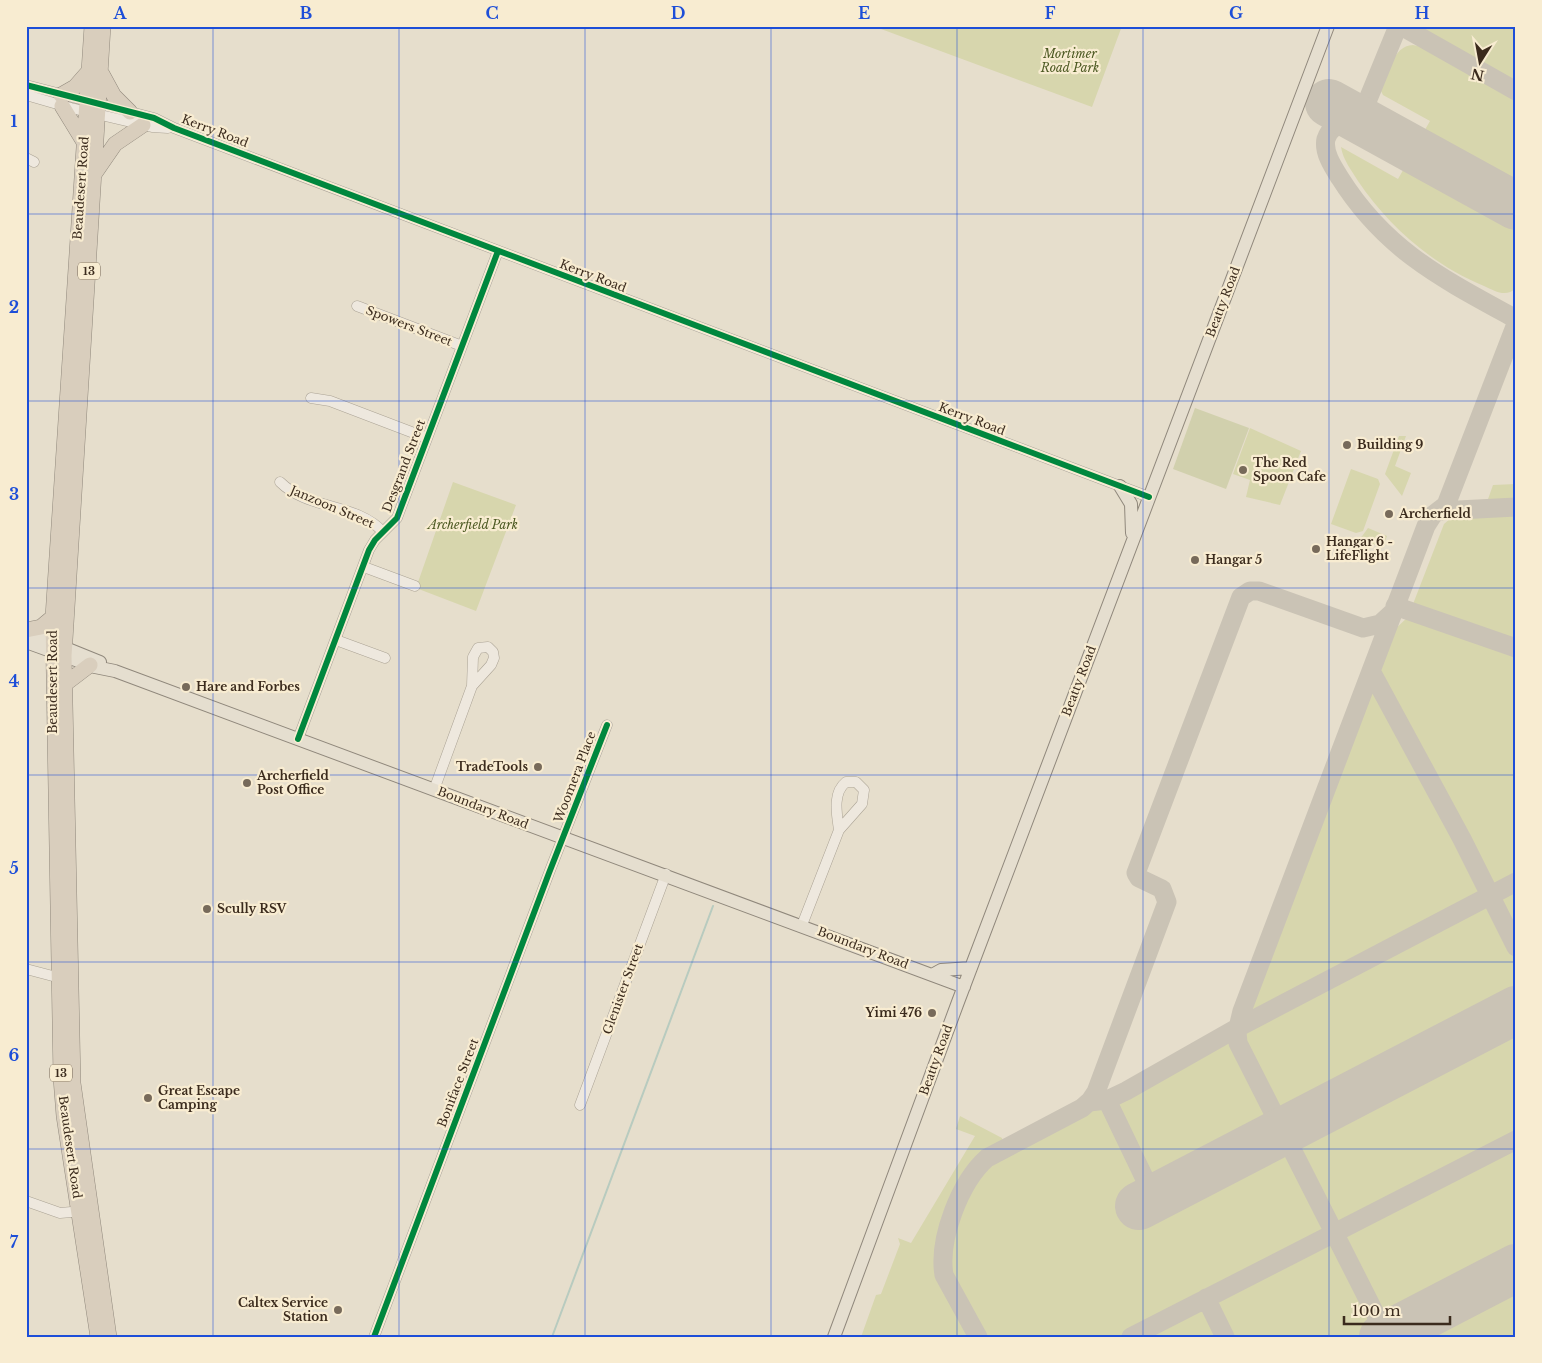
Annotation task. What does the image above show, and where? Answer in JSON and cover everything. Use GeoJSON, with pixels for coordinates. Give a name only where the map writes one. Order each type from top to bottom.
{"type":"FeatureCollection","features":[{"type":"Feature","properties":{"kind":"highway","name":"Beaudesert Road"},"geometry":{"type":"LineString","coordinates":[[92,26],[95,72]]}},
{"type":"Feature","properties":{"kind":"highway","name":"Beaudesert Road"},"geometry":{"type":"LineString","coordinates":[[98,1337],[84,1211],[65,979],[58,649],[95,173],[92,108],[95,72],[103,26]]}},
{"type":"Feature","properties":{"kind":"highway"},"geometry":{"type":"LineString","coordinates":[[84,142],[61,101],[75,87],[95,72],[114,96],[130,112]]}},
{"type":"Feature","properties":{"kind":"highway","name":"Beaudesert Road"},"geometry":{"type":"LineString","coordinates":[[65,979],[65,684],[53,617],[84,142],[92,108]]}},
{"type":"Feature","properties":{"kind":"highway"},"geometry":{"type":"LineString","coordinates":[[95,173],[115,144],[143,125]]}},
{"type":"Feature","properties":{"kind":"highway"},"geometry":{"type":"LineString","coordinates":[[26,631],[41,627],[53,617]]}},
{"type":"Feature","properties":{"kind":"highway"},"geometry":{"type":"LineString","coordinates":[[65,684],[90,665]]}},
{"type":"Feature","properties":{"kind":"highway","name":"Beaudesert Road"},"geometry":{"type":"LineString","coordinates":[[84,1211],[109,1337]]}},
{"type":"Feature","properties":{"kind":"main road","name":"Beatty Road"},"geometry":{"type":"LineString","coordinates":[[834,1337],[971,968],[1328,26]]}},
{"type":"Feature","properties":{"kind":"main road"},"geometry":{"type":"LineString","coordinates":[[1120,486],[1131,504],[1134,527],[1126,557]]}},
{"type":"Feature","properties":{"kind":"main road","name":"Boundary Road"},"geometry":{"type":"LineString","coordinates":[[26,631],[90,665],[115,671],[666,874],[964,987]]}},
{"type":"Feature","properties":{"kind":"main road","name":"Boundary Road"},"geometry":{"type":"LineString","coordinates":[[26,642],[97,660],[115,671]]}},
{"type":"Feature","properties":{"kind":"main road"},"geometry":{"type":"LineString","coordinates":[[932,975],[941,970],[971,968]]}},
{"type":"Feature","properties":{"kind":"street","name":"Kerry Road"},"geometry":{"type":"LineString","coordinates":[[26,85],[61,101]]}},
{"type":"Feature","properties":{"kind":"street","name":"Kerry Road"},"geometry":{"type":"LineString","coordinates":[[26,95],[92,108],[143,125],[174,128]]}},
{"type":"Feature","properties":{"kind":"street","name":"Kerry Road"},"geometry":{"type":"LineString","coordinates":[[92,108],[130,112],[154,118],[174,128],[1149,497]]}},
{"type":"Feature","properties":{"kind":"street","name":"Desgrand Street"},"geometry":{"type":"LineString","coordinates":[[298,739],[372,544],[397,518],[498,251]]}},
{"type":"Feature","properties":{"kind":"street","name":"Spowers Street"},"geometry":{"type":"LineString","coordinates":[[356,306],[462,346]]}},
{"type":"Feature","properties":{"kind":"street"},"geometry":{"type":"LineString","coordinates":[[311,398],[330,401],[427,438]]}},
{"type":"Feature","properties":{"kind":"street","name":"Janzoon Street"},"geometry":{"type":"LineString","coordinates":[[280,482],[294,492],[372,522],[383,532]]}},
{"type":"Feature","properties":{"kind":"street"},"geometry":{"type":"LineString","coordinates":[[364,567],[415,586]]}},
{"type":"Feature","properties":{"kind":"street"},"geometry":{"type":"LineString","coordinates":[[336,640],[385,658]]}},
{"type":"Feature","properties":{"kind":"street"},"geometry":{"type":"LineString","coordinates":[[434,790],[472,686]]}},
{"type":"Feature","properties":{"kind":"street","name":"Woomera Place"},"geometry":{"type":"LineString","coordinates":[[563,837],[607,725]]}},
{"type":"Feature","properties":{"kind":"street"},"geometry":{"type":"LineString","coordinates":[[802,925],[839,830]]}},
{"type":"Feature","properties":{"kind":"street","name":"Boniface Street"},"geometry":{"type":"LineString","coordinates":[[374,1337],[563,837]]}},
{"type":"Feature","properties":{"kind":"street","name":"Glenister Street"},"geometry":{"type":"LineString","coordinates":[[580,1105],[666,874]]}},
{"type":"Feature","properties":{"kind":"street"},"geometry":{"type":"LineString","coordinates":[[26,969],[65,979]]}},
{"type":"Feature","properties":{"kind":"street"},"geometry":{"type":"LineString","coordinates":[[26,1201],[60,1213],[84,1211]]}},
{"type":"Feature","properties":{"kind":"green space","name":"Mortimer Road Park"},"geometry":{"type":"Polygon","coordinates":[[[873,26],[1122,26],[1092,107],[873,26]]]}},
{"type":"Feature","properties":{"kind":"green space"},"geometry":{"type":"Polygon","coordinates":[[[1408,26],[1516,26],[1516,84],[1408,27],[1408,26]]]}},
{"type":"Feature","properties":{"kind":"green space"},"geometry":{"type":"Polygon","coordinates":[[[1413,45],[1426,48],[1516,97],[1516,187],[1422,135],[1430,121],[1383,95],[1381,91],[1395,56],[1400,50],[1413,45]]]}},
{"type":"Feature","properties":{"kind":"green space"},"geometry":{"type":"Polygon","coordinates":[[[1341,147],[1398,179],[1406,165],[1516,225],[1516,288],[1508,293],[1500,293],[1465,277],[1430,256],[1398,229],[1370,198],[1348,165],[1341,147]]]}},
{"type":"Feature","properties":{"kind":"green space"},"geometry":{"type":"Polygon","coordinates":[[[1195,408],[1249,428],[1226,489],[1173,469],[1195,408]]]}},
{"type":"Feature","properties":{"kind":"green space"},"geometry":{"type":"Polygon","coordinates":[[[1250,428],[1301,451],[1280,505],[1246,497],[1250,480],[1233,474],[1250,428]]]}},
{"type":"Feature","properties":{"kind":"green space"},"geometry":{"type":"Polygon","coordinates":[[[1399,436],[1406,436],[1395,466],[1411,473],[1402,496],[1385,474],[1399,436]]]}},
{"type":"Feature","properties":{"kind":"green space"},"geometry":{"type":"Polygon","coordinates":[[[1351,469],[1378,479],[1380,484],[1363,531],[1356,533],[1331,524],[1351,469]]]}},
{"type":"Feature","properties":{"kind":"green space","name":"Archerfield Park"},"geometry":{"type":"Polygon","coordinates":[[[453,482],[516,505],[476,611],[416,588],[453,482]]]}},
{"type":"Feature","properties":{"kind":"green space"},"geometry":{"type":"Polygon","coordinates":[[[1516,484],[1516,501],[1487,502],[1493,485],[1516,484]]]}},
{"type":"Feature","properties":{"kind":"green space"},"geometry":{"type":"Polygon","coordinates":[[[1516,514],[1516,1337],[861,1337],[876,1295],[881,1294],[900,1244],[898,1238],[911,1243],[975,1136],[956,1129],[960,1116],[1002,1138],[1003,1144],[988,1155],[990,1159],[995,1160],[1240,1033],[1393,631],[1408,617],[1444,524],[1452,517],[1516,514]]]}},
{"type":"Feature","properties":{"kind":"green space"},"geometry":{"type":"Polygon","coordinates":[[[1368,528],[1387,536],[1383,548],[1360,539],[1368,528]]]}},
{"type":"Feature","properties":{"kind":"waterway"},"geometry":{"type":"LineString","coordinates":[[552,1337],[713,906]]}},
{"type":"Feature","properties":{"kind":"taxiway"},"geometry":{"type":"LineString","coordinates":[[1398,26],[1364,109],[1359,114],[1333,128],[1329,133],[1325,144],[1329,159],[1358,203],[1397,244],[1440,276],[1516,319]]}},
{"type":"Feature","properties":{"kind":"taxiway"},"geometry":{"type":"LineString","coordinates":[[1401,26],[1516,91]]}},
{"type":"Feature","properties":{"kind":"taxiway"},"geometry":{"type":"LineString","coordinates":[[1378,129],[1357,118],[1355,108],[1349,103],[1341,103],[1335,109],[1335,119],[1349,125],[1365,124],[1422,154]]}},
{"type":"Feature","properties":{"kind":"taxiway"},"geometry":{"type":"LineString","coordinates":[[1486,189],[1516,206]]}},
{"type":"Feature","properties":{"kind":"taxiway"},"geometry":{"type":"LineString","coordinates":[[1386,1335],[1238,1043],[1237,1032],[1242,1011],[1426,526],[1433,515],[1446,505],[1516,324]]}},
{"type":"Feature","properties":{"kind":"taxiway"},"geometry":{"type":"LineString","coordinates":[[1439,511],[1516,507]]}},
{"type":"Feature","properties":{"kind":"taxiway"},"geometry":{"type":"LineString","coordinates":[[978,1337],[944,1275],[944,1245],[953,1212],[968,1181],[987,1158],[1082,1108],[1096,1092],[1167,902],[1162,889],[1139,878],[1136,873],[1241,597],[1250,591],[1259,591],[1363,628],[1380,624],[1392,613]]}},
{"type":"Feature","properties":{"kind":"taxiway"},"geometry":{"type":"LineString","coordinates":[[1395,606],[1516,648]]}},
{"type":"Feature","properties":{"kind":"taxiway"},"geometry":{"type":"LineString","coordinates":[[1371,671],[1462,839],[1516,947]]}},
{"type":"Feature","properties":{"kind":"taxiway"},"geometry":{"type":"LineString","coordinates":[[1089,1102],[1107,1100],[1126,1091],[1237,1028],[1516,882]]}},
{"type":"Feature","properties":{"kind":"taxiway"},"geometry":{"type":"LineString","coordinates":[[1107,1100],[1154,1198]]}},
{"type":"Feature","properties":{"kind":"taxiway"},"geometry":{"type":"LineString","coordinates":[[1131,1337],[1516,1140]]}},
{"type":"Feature","properties":{"kind":"taxiway"},"geometry":{"type":"LineString","coordinates":[[1206,1298],[1225,1337]]}},
{"type":"Feature","properties":{"kind":"runway"},"geometry":{"type":"LineString","coordinates":[[1329,103],[1516,206]]}},
{"type":"Feature","properties":{"kind":"runway"},"geometry":{"type":"LineString","coordinates":[[1139,1206],[1516,1010]]}},
{"type":"Feature","properties":{"kind":"runway"},"geometry":{"type":"LineString","coordinates":[[1383,1337],[1516,1268]]}},
{"type":"Feature","properties":{"kind":"cycle path"},"geometry":{"type":"LineString","coordinates":[[26,85],[154,118],[174,128],[1149,497]]}},
{"type":"Feature","properties":{"kind":"cycle path"},"geometry":{"type":"LineString","coordinates":[[298,739],[369,550],[375,540],[397,518],[498,251]]}},
{"type":"Feature","properties":{"kind":"cycle path"},"geometry":{"type":"LineString","coordinates":[[374,1337],[549,873],[607,725]]}},
{"type":"Feature","properties":{"kind":"place","name":"Building 9"},"geometry":{"type":"Point","coordinates":[1347,445]}},
{"type":"Feature","properties":{"kind":"place","name":"The Red Spoon Cafe"},"geometry":{"type":"Point","coordinates":[1243,470]}},
{"type":"Feature","properties":{"kind":"place","name":"Archerfield"},"geometry":{"type":"Point","coordinates":[1389,514]}},
{"type":"Feature","properties":{"kind":"place","name":"Hangar 6 - LifeFlight"},"geometry":{"type":"Point","coordinates":[1316,549]}},
{"type":"Feature","properties":{"kind":"place","name":"Hangar 5"},"geometry":{"type":"Point","coordinates":[1195,560]}},
{"type":"Feature","properties":{"kind":"place","name":"Hare and Forbes"},"geometry":{"type":"Point","coordinates":[186,687]}},
{"type":"Feature","properties":{"kind":"place","name":"TradeTools"},"geometry":{"type":"Point","coordinates":[538,767]}},
{"type":"Feature","properties":{"kind":"place","name":"Archerfield Post Office"},"geometry":{"type":"Point","coordinates":[247,783]}},
{"type":"Feature","properties":{"kind":"place","name":"Scully RSV"},"geometry":{"type":"Point","coordinates":[207,909]}},
{"type":"Feature","properties":{"kind":"place","name":"Yimi 476"},"geometry":{"type":"Point","coordinates":[932,1013]}},
{"type":"Feature","properties":{"kind":"place","name":"Great Escape Camping"},"geometry":{"type":"Point","coordinates":[148,1098]}},
{"type":"Feature","properties":{"kind":"place","name":"Caltex Service Station"},"geometry":{"type":"Point","coordinates":[338,1310]}}]}
